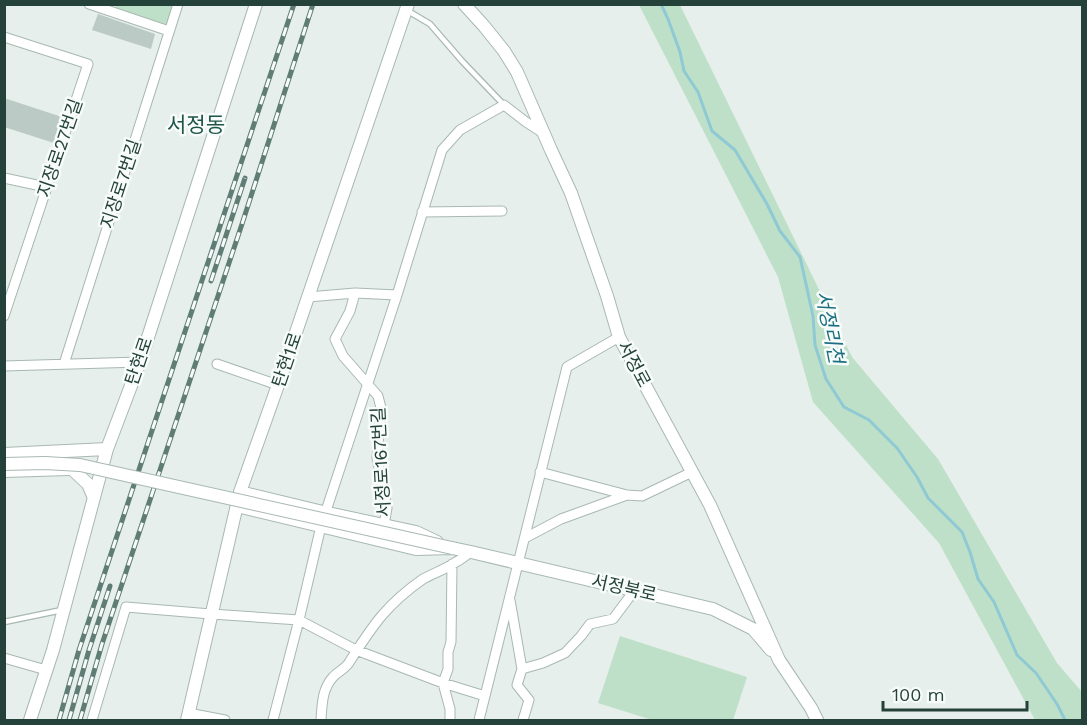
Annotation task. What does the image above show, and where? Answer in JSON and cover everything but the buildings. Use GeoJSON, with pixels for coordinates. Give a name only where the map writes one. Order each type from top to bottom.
{"type":"FeatureCollection","features":[{"type":"Feature","properties":{"kind":"street"},"geometry":{"type":"LineString","coordinates":[[88,4],[169,32]]}},
{"type":"Feature","properties":{"kind":"street","name":"지장로7번길"},"geometry":{"type":"LineString","coordinates":[[64,364],[178,4]]}},
{"type":"Feature","properties":{"kind":"street","name":"탄현로"},"geometry":{"type":"LineString","coordinates":[[30,720],[64,609],[107,449],[140,362],[256,4]]}},
{"type":"Feature","properties":{"kind":"street","name":"서정로"},"geometry":{"type":"LineString","coordinates":[[464,4],[504,51],[517,72],[571,193],[619,337],[710,505],[779,660],[811,708],[816,720]]}},
{"type":"Feature","properties":{"kind":"street","name":"탄현1로"},"geometry":{"type":"LineString","coordinates":[[187,717],[240,492],[407,7]]}},
{"type":"Feature","properties":{"kind":"street","name":"지장로27번길"},"geometry":{"type":"LineString","coordinates":[[4,37],[88,64],[4,316]]}},
{"type":"Feature","properties":{"kind":"street"},"geometry":{"type":"LineString","coordinates":[[273,720],[321,526],[442,150],[460,130],[504,105],[543,133]]}},
{"type":"Feature","properties":{"kind":"street"},"geometry":{"type":"LineString","coordinates":[[4,178],[46,187]]}},
{"type":"Feature","properties":{"kind":"street"},"geometry":{"type":"LineString","coordinates":[[422,212],[502,211]]}},
{"type":"Feature","properties":{"kind":"street"},"geometry":{"type":"LineString","coordinates":[[309,297],[355,293],[397,295]]}},
{"type":"Feature","properties":{"kind":"street","name":"서정로167번길"},"geometry":{"type":"LineString","coordinates":[[355,293],[350,311],[335,339],[343,356],[378,396],[381,408],[377,458],[387,508],[384,525]]}},
{"type":"Feature","properties":{"kind":"street"},"geometry":{"type":"LineString","coordinates":[[479,720],[567,367],[619,337]]}},
{"type":"Feature","properties":{"kind":"street"},"geometry":{"type":"LineString","coordinates":[[4,366],[140,362]]}},
{"type":"Feature","properties":{"kind":"street"},"geometry":{"type":"LineString","coordinates":[[218,364],[278,386]]}},
{"type":"Feature","properties":{"kind":"street"},"geometry":{"type":"LineString","coordinates":[[4,454],[107,449]]}},
{"type":"Feature","properties":{"kind":"street"},"geometry":{"type":"LineString","coordinates":[[4,464],[45,462],[80,465],[452,548]]}},
{"type":"Feature","properties":{"kind":"street"},"geometry":{"type":"LineString","coordinates":[[72,469],[88,484],[94,498]]}},
{"type":"Feature","properties":{"kind":"street"},"geometry":{"type":"LineString","coordinates":[[4,471],[72,469],[100,476]]}},
{"type":"Feature","properties":{"kind":"street"},"geometry":{"type":"LineString","coordinates":[[540,472],[627,495],[642,496],[692,472]]}},
{"type":"Feature","properties":{"kind":"street"},"geometry":{"type":"LineString","coordinates":[[240,492],[416,532],[452,548]]}},
{"type":"Feature","properties":{"kind":"street"},"geometry":{"type":"LineString","coordinates":[[525,538],[561,519],[627,495]]}},
{"type":"Feature","properties":{"kind":"street"},"geometry":{"type":"LineString","coordinates":[[237,506],[416,549],[452,548]]}},
{"type":"Feature","properties":{"kind":"street","name":"서정북로"},"geometry":{"type":"LineString","coordinates":[[452,548],[713,609],[753,629],[779,660]]}},
{"type":"Feature","properties":{"kind":"street"},"geometry":{"type":"LineString","coordinates":[[321,720],[325,690],[334,675],[346,667],[373,626],[400,596],[436,571],[453,564],[471,552]]}},
{"type":"Feature","properties":{"kind":"street"},"geometry":{"type":"LineString","coordinates":[[450,720],[450,709],[443,683],[451,642],[453,564]]}},
{"type":"Feature","properties":{"kind":"street"},"geometry":{"type":"LineString","coordinates":[[522,669],[543,663],[565,652],[590,624],[613,619],[634,591]]}},
{"type":"Feature","properties":{"kind":"street"},"geometry":{"type":"LineString","coordinates":[[510,595],[522,669],[517,685],[529,700],[524,720]]}},
{"type":"Feature","properties":{"kind":"street"},"geometry":{"type":"LineString","coordinates":[[92,720],[126,607],[299,620],[356,650],[443,683],[485,696]]}},
{"type":"Feature","properties":{"kind":"street"},"geometry":{"type":"LineString","coordinates":[[4,658],[46,670]]}},
{"type":"Feature","properties":{"kind":"street"},"geometry":{"type":"LineString","coordinates":[[187,717],[225,720]]}},
{"type":"Feature","properties":{"kind":"lane"},"geometry":{"type":"LineString","coordinates":[[407,7],[430,24],[462,62],[504,105]]}},
{"type":"Feature","properties":{"kind":"lane"},"geometry":{"type":"LineString","coordinates":[[4,621],[64,609]]}},
{"type":"Feature","properties":{"kind":"green space"},"geometry":{"type":"Polygon","coordinates":[[[116,5],[173,5],[166,26],[115,9],[116,5]]]}},
{"type":"Feature","properties":{"kind":"green space"},"geometry":{"type":"Polygon","coordinates":[[[639,5],[680,5],[852,357],[938,459],[1057,663],[1082,692],[1082,720],[1035,720],[939,543],[813,402],[778,277],[639,5]]]}},
{"type":"Feature","properties":{"kind":"green space"},"geometry":{"type":"Polygon","coordinates":[[[620,636],[747,677],[733,720],[652,720],[598,703],[620,636]]]}},
{"type":"Feature","properties":{"kind":"waterway","name":"서정리천"},"geometry":{"type":"LineString","coordinates":[[661,4],[680,52],[684,71],[698,92],[712,131],[735,150],[780,231],[800,257],[813,316],[815,345],[826,379],[844,407],[869,420],[897,448],[928,498],[962,532],[978,579],[994,602],[1017,655],[1036,673],[1065,720]]}},
{"type":"Feature","properties":{"kind":"railway"},"geometry":{"type":"LineString","coordinates":[[59,720],[79,650],[294,4]]}},
{"type":"Feature","properties":{"kind":"railway"},"geometry":{"type":"LineString","coordinates":[[80,720],[102,644],[313,4]]}},
{"type":"Feature","properties":{"kind":"railway"},"geometry":{"type":"LineString","coordinates":[[211,281],[245,178]]}},
{"type":"Feature","properties":{"kind":"railway"},"geometry":{"type":"LineString","coordinates":[[69,720],[110,586]]}},
{"type":"Feature","properties":{"kind":"district","name":"서정동"},"geometry":{"type":"Point","coordinates":[196,125]}}]}
